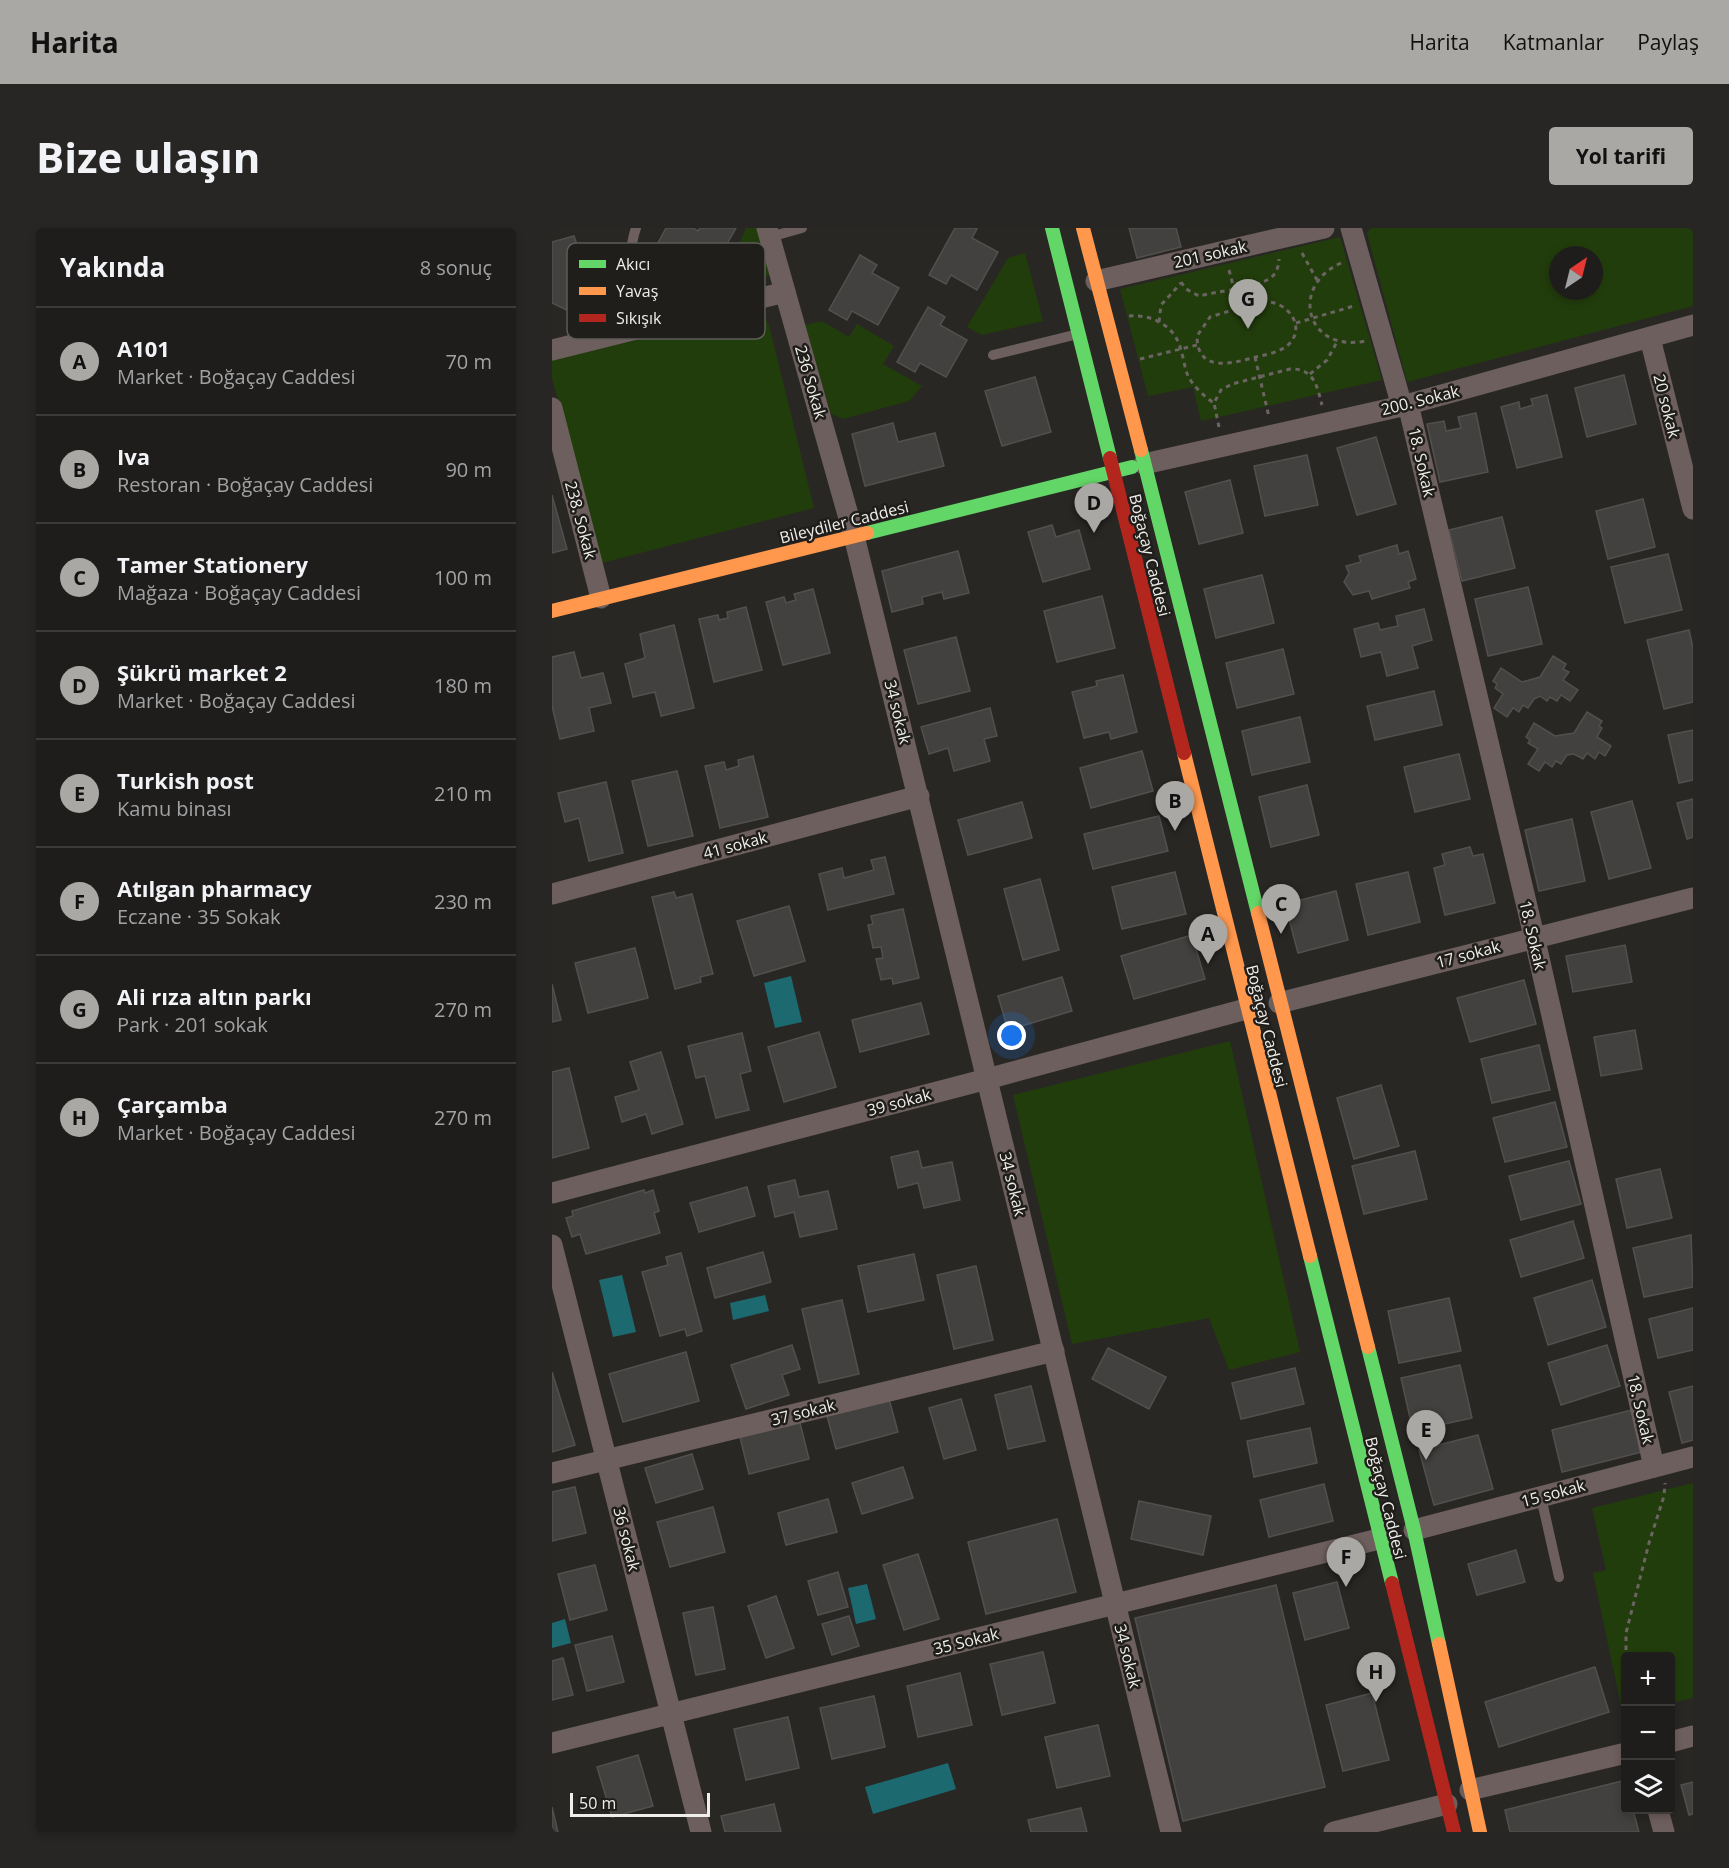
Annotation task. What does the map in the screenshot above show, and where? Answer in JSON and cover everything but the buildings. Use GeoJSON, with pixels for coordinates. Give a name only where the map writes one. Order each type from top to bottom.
{"type":"FeatureCollection","features":[{"type":"Feature","properties":{"kind":"main road","name":"Boğaçay Caddesi"},"geometry":{"type":"LineString","coordinates":[[1052,228],[1454,1832]]}},
{"type":"Feature","properties":{"kind":"main road","name":"Boğaçay Caddesi"},"geometry":{"type":"LineString","coordinates":[[1083,228],[1414,1530],[1480,1832]]}},
{"type":"Feature","properties":{"kind":"main road","name":"Bileydiler Caddesi"},"geometry":{"type":"LineString","coordinates":[[552,610],[1144,464]]}},
{"type":"Feature","properties":{"kind":"street","name":"201 sokak"},"geometry":{"type":"LineString","coordinates":[[1096,280],[1324,228]]}},
{"type":"Feature","properties":{"kind":"street"},"geometry":{"type":"LineString","coordinates":[[1351,228],[1382,338],[1405,405]]}},
{"type":"Feature","properties":{"kind":"street","name":"236 Sokak"},"geometry":{"type":"LineString","coordinates":[[769,232],[854,536]]}},
{"type":"Feature","properties":{"kind":"street"},"geometry":{"type":"LineString","coordinates":[[765,297],[785,292]]}},
{"type":"Feature","properties":{"kind":"street","name":"200. Sokak"},"geometry":{"type":"LineString","coordinates":[[1144,464],[1405,405],[1650,339],[1693,325]]}},
{"type":"Feature","properties":{"kind":"street"},"geometry":{"type":"LineString","coordinates":[[552,350],[596,339]]}},
{"type":"Feature","properties":{"kind":"street","name":"20 sokak"},"geometry":{"type":"LineString","coordinates":[[1650,339],[1693,509]]}},
{"type":"Feature","properties":{"kind":"street","name":"18. Sokak"},"geometry":{"type":"LineString","coordinates":[[1405,405],[1534,936],[1660,1475]]}},
{"type":"Feature","properties":{"kind":"street","name":"238. Sokak"},"geometry":{"type":"LineString","coordinates":[[552,408],[601,598]]}},
{"type":"Feature","properties":{"kind":"street","name":"34 sokak"},"geometry":{"type":"LineString","coordinates":[[854,536],[1171,1832]]}},
{"type":"Feature","properties":{"kind":"street","name":"41 sokak"},"geometry":{"type":"LineString","coordinates":[[552,894],[919,796]]}},
{"type":"Feature","properties":{"kind":"street","name":"17 sokak"},"geometry":{"type":"LineString","coordinates":[[1279,1003],[1693,897]]}},
{"type":"Feature","properties":{"kind":"street","name":"39 sokak"},"geometry":{"type":"LineString","coordinates":[[552,1193],[1246,1009]]}},
{"type":"Feature","properties":{"kind":"street","name":"36 sokak"},"geometry":{"type":"LineString","coordinates":[[552,1245],[701,1832]]}},
{"type":"Feature","properties":{"kind":"street","name":"37 sokak"},"geometry":{"type":"LineString","coordinates":[[552,1473],[1054,1351]]}},
{"type":"Feature","properties":{"kind":"street","name":"15 sokak"},"geometry":{"type":"LineString","coordinates":[[1414,1530],[1541,1497],[1660,1475],[1693,1457]]}},
{"type":"Feature","properties":{"kind":"street","name":"35 Sokak"},"geometry":{"type":"LineString","coordinates":[[552,1743],[1379,1539]]}},
{"type":"Feature","properties":{"kind":"street"},"geometry":{"type":"LineString","coordinates":[[1675,1741],[1693,1736]]}},
{"type":"Feature","properties":{"kind":"street"},"geometry":{"type":"LineString","coordinates":[[1470,1790],[1621,1754]]}},
{"type":"Feature","properties":{"kind":"street"},"geometry":{"type":"LineString","coordinates":[[1334,1832],[1447,1804]]}},
{"type":"Feature","properties":{"kind":"street"},"geometry":{"type":"LineString","coordinates":[[1659,1814],[1664,1832]]}},
{"type":"Feature","properties":{"kind":"lane"},"geometry":{"type":"LineString","coordinates":[[632,243],[636,228]]}},
{"type":"Feature","properties":{"kind":"lane"},"geometry":{"type":"LineString","coordinates":[[769,232],[802,228]]}},
{"type":"Feature","properties":{"kind":"lane"},"geometry":{"type":"LineString","coordinates":[[993,355],[1078,334]]}},
{"type":"Feature","properties":{"kind":"lane"},"geometry":{"type":"LineString","coordinates":[[1541,1497],[1559,1576]]}},
{"type":"Feature","properties":{"kind":"path"},"geometry":{"type":"LineString","coordinates":[[1175,262],[1181,283],[1199,296],[1234,288],[1270,279],[1279,263],[1275,239]]}},
{"type":"Feature","properties":{"kind":"path"},"geometry":{"type":"LineString","coordinates":[[1300,247],[1317,280]]}},
{"type":"Feature","properties":{"kind":"path"},"geometry":{"type":"LineString","coordinates":[[1223,251],[1239,308]]}},
{"type":"Feature","properties":{"kind":"path"},"geometry":{"type":"LineString","coordinates":[[1359,255],[1324,271],[1317,280],[1311,294],[1312,318],[1323,335],[1337,342],[1355,343],[1382,338]]}},
{"type":"Feature","properties":{"kind":"path"},"geometry":{"type":"LineString","coordinates":[[1159,322],[1161,304],[1165,297],[1181,283]]}},
{"type":"Feature","properties":{"kind":"path"},"geometry":{"type":"LineString","coordinates":[[1296,323],[1372,301]]}},
{"type":"Feature","properties":{"kind":"path"},"geometry":{"type":"LineString","coordinates":[[1266,302],[1275,303],[1287,310],[1296,323],[1295,334],[1290,343],[1280,350],[1227,365],[1214,364],[1201,353],[1197,345],[1197,336],[1210,316],[1239,308],[1266,302]]}},
{"type":"Feature","properties":{"kind":"path"},"geometry":{"type":"LineString","coordinates":[[1106,319],[1140,315],[1159,322],[1169,329],[1181,348],[1189,378],[1203,395],[1214,403]]}},
{"type":"Feature","properties":{"kind":"path"},"geometry":{"type":"LineString","coordinates":[[1310,374],[1327,360],[1337,342]]}},
{"type":"Feature","properties":{"kind":"path"},"geometry":{"type":"LineString","coordinates":[[1119,365],[1197,345]]}},
{"type":"Feature","properties":{"kind":"path"},"geometry":{"type":"LineString","coordinates":[[1255,357],[1273,435]]}},
{"type":"Feature","properties":{"kind":"path"},"geometry":{"type":"LineString","coordinates":[[1224,447],[1214,403],[1221,390],[1290,369],[1299,369],[1310,374],[1316,382],[1326,423]]}},
{"type":"Feature","properties":{"kind":"path"},"geometry":{"type":"LineString","coordinates":[[1626,1652],[1626,1634],[1648,1543],[1664,1496],[1660,1475]]}},
{"type":"Feature","properties":{"kind":"green space"},"geometry":{"type":"Polygon","coordinates":[[[746,228],[762,228],[775,274],[765,276],[765,243],[739,243],[746,228]]]}},
{"type":"Feature","properties":{"kind":"green space"},"geometry":{"type":"Polygon","coordinates":[[[1371,228],[1693,228],[1693,306],[1407,382],[1367,233],[1371,228]]]}},
{"type":"Feature","properties":{"kind":"green space"},"geometry":{"type":"Polygon","coordinates":[[[1340,237],[1382,380],[1201,421],[1193,387],[1148,396],[1120,289],[1340,237]]]}},
{"type":"Feature","properties":{"kind":"green space"},"geometry":{"type":"Polygon","coordinates":[[[1025,253],[1043,321],[982,335],[967,327],[1008,258],[1025,253]]]}},
{"type":"Feature","properties":{"kind":"green space"},"geometry":{"type":"Polygon","coordinates":[[[765,319],[769,325],[814,508],[602,563],[552,378],[552,360],[640,339],[765,339],[765,319]]]}},
{"type":"Feature","properties":{"kind":"green space"},"geometry":{"type":"Polygon","coordinates":[[[822,321],[849,337],[857,324],[894,346],[883,364],[922,386],[909,401],[843,419],[831,414],[805,325],[822,321]]]}},
{"type":"Feature","properties":{"kind":"green space"},"geometry":{"type":"Polygon","coordinates":[[[1230,1041],[1300,1352],[1229,1370],[1209,1318],[1072,1344],[1013,1095],[1230,1041]]]}},
{"type":"Feature","properties":{"kind":"green space"},"geometry":{"type":"Polygon","coordinates":[[[1693,1483],[1693,1698],[1675,1702],[1675,1652],[1621,1652],[1621,1706],[1593,1573],[1606,1570],[1592,1508],[1693,1483]]]}},
{"type":"Feature","properties":{"kind":"water"},"geometry":{"type":"Polygon","coordinates":[[[791,976],[802,1022],[775,1028],[764,983],[791,976]]]}},
{"type":"Feature","properties":{"kind":"water"},"geometry":{"type":"Polygon","coordinates":[[[622,1275],[636,1332],[613,1337],[599,1280],[622,1275]]]}},
{"type":"Feature","properties":{"kind":"water"},"geometry":{"type":"Polygon","coordinates":[[[765,1295],[769,1311],[733,1320],[730,1303],[765,1295]]]}},
{"type":"Feature","properties":{"kind":"water"},"geometry":{"type":"Polygon","coordinates":[[[867,1584],[876,1619],[856,1624],[848,1588],[867,1584]]]}},
{"type":"Feature","properties":{"kind":"water"},"geometry":{"type":"Polygon","coordinates":[[[565,1619],[571,1643],[552,1648],[552,1623],[565,1619]]]}},
{"type":"Feature","properties":{"kind":"water"},"geometry":{"type":"Polygon","coordinates":[[[948,1763],[956,1789],[873,1814],[865,1787],[948,1763]]]}},
{"type":"Feature","properties":{"kind":"traffic: fast"},"geometry":{"type":"LineString","coordinates":[[1052,228],[1110,458]]}},
{"type":"Feature","properties":{"kind":"traffic: fast"},"geometry":{"type":"LineString","coordinates":[[1141,450],[1258,913]]}},
{"type":"Feature","properties":{"kind":"traffic: fast"},"geometry":{"type":"LineString","coordinates":[[867,533],[1132,467]]}},
{"type":"Feature","properties":{"kind":"traffic: fast"},"geometry":{"type":"LineString","coordinates":[[1310,1256],[1392,1583]]}},
{"type":"Feature","properties":{"kind":"traffic: fast"},"geometry":{"type":"LineString","coordinates":[[1368,1347],[1414,1530],[1439,1644]]}},
{"type":"Feature","properties":{"kind":"traffic: slow"},"geometry":{"type":"LineString","coordinates":[[1083,228],[1141,450]]}},
{"type":"Feature","properties":{"kind":"traffic: slow"},"geometry":{"type":"LineString","coordinates":[[552,611],[867,533]]}},
{"type":"Feature","properties":{"kind":"traffic: slow"},"geometry":{"type":"LineString","coordinates":[[1184,753],[1310,1256]]}},
{"type":"Feature","properties":{"kind":"traffic: slow"},"geometry":{"type":"LineString","coordinates":[[1258,913],[1368,1347]]}},
{"type":"Feature","properties":{"kind":"traffic: slow"},"geometry":{"type":"LineString","coordinates":[[1439,1644],[1480,1832]]}},
{"type":"Feature","properties":{"kind":"traffic: jam"},"geometry":{"type":"LineString","coordinates":[[1110,458],[1184,753]]}},
{"type":"Feature","properties":{"kind":"traffic: jam"},"geometry":{"type":"LineString","coordinates":[[1392,1583],[1454,1832]]}},
{"type":"Feature","properties":{"kind":"place","name":"Ali rıza altın parkı"},"geometry":{"type":"Point","coordinates":[1248,329]}},
{"type":"Feature","properties":{"kind":"place","name":"Şükrü market 2"},"geometry":{"type":"Point","coordinates":[1094,533]}},
{"type":"Feature","properties":{"kind":"place","name":"Iva"},"geometry":{"type":"Point","coordinates":[1175,831]}},
{"type":"Feature","properties":{"kind":"place","name":"Tamer Stationery"},"geometry":{"type":"Point","coordinates":[1281,934]}},
{"type":"Feature","properties":{"kind":"place","name":"A101"},"geometry":{"type":"Point","coordinates":[1208,964]}},
{"type":"Feature","properties":{"kind":"place","name":"Turkish post"},"geometry":{"type":"Point","coordinates":[1426,1460]}},
{"type":"Feature","properties":{"kind":"place","name":"Atılgan pharmacy"},"geometry":{"type":"Point","coordinates":[1346,1587]}},
{"type":"Feature","properties":{"kind":"place","name":"Çarçamba"},"geometry":{"type":"Point","coordinates":[1376,1702]}}]}
